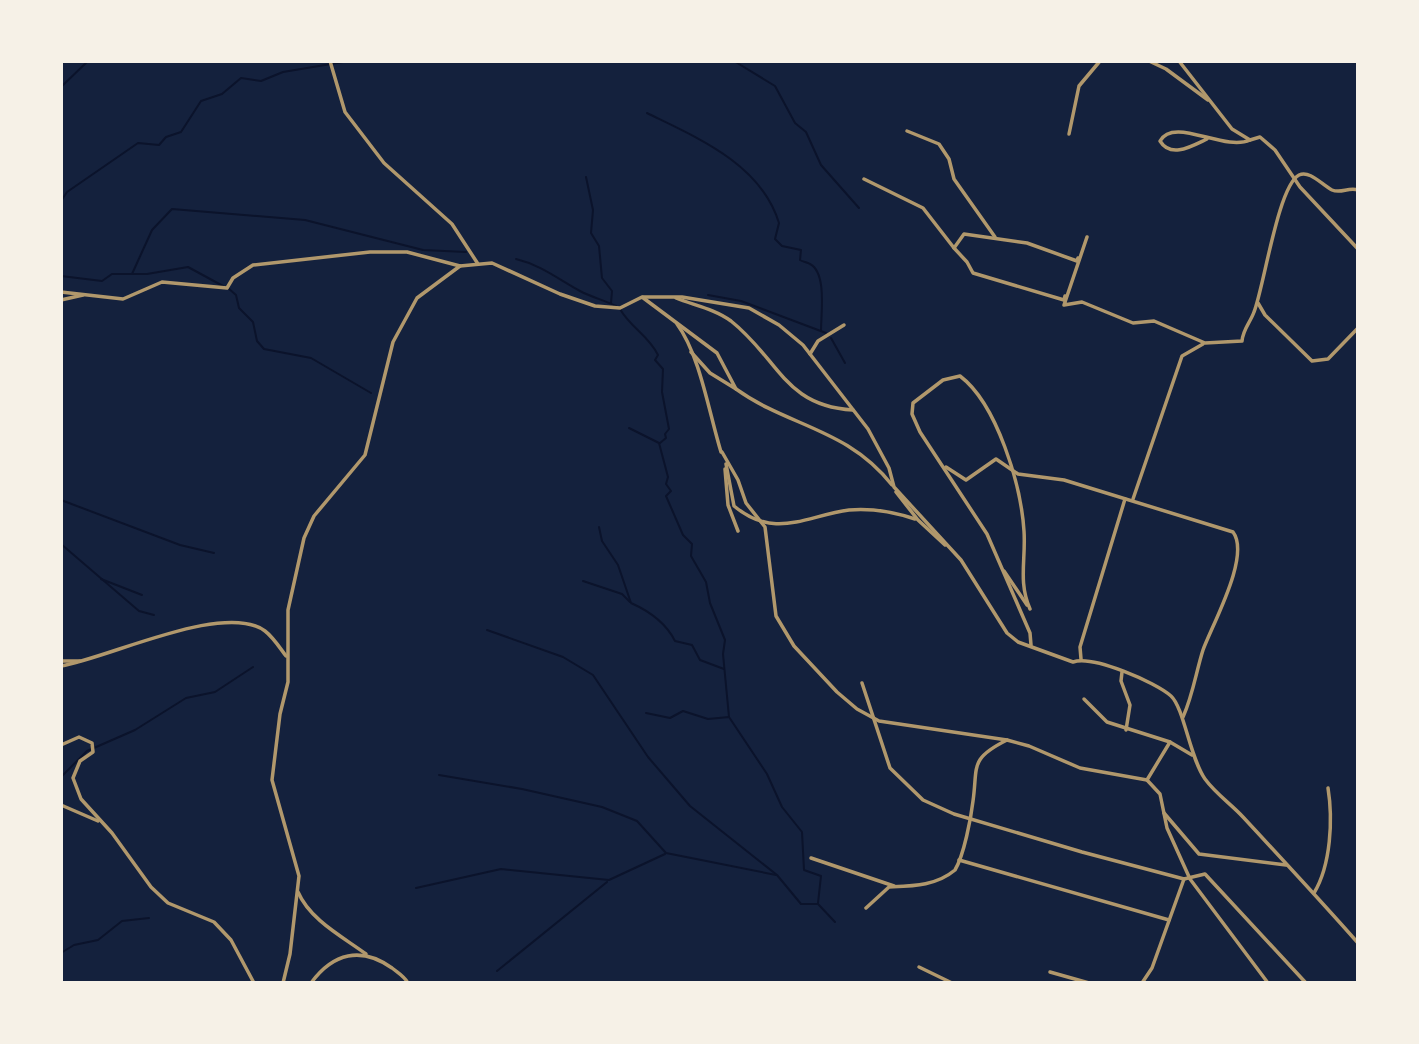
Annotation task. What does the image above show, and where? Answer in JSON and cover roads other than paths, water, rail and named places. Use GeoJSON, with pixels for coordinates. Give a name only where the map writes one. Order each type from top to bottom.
{"type":"FeatureCollection","features":[{"type":"Feature","properties":{"kind":"street"},"geometry":{"type":"LineString","coordinates":[[330,61],[345,112],[384,163],[452,224],[478,264]]}},
{"type":"Feature","properties":{"kind":"street"},"geometry":{"type":"LineString","coordinates":[[1069,134],[1079,86],[1100,61]]}},
{"type":"Feature","properties":{"kind":"street"},"geometry":{"type":"LineString","coordinates":[[1149,61],[1166,69],[1212,103]]}},
{"type":"Feature","properties":{"kind":"street"},"geometry":{"type":"LineString","coordinates":[[1179,61],[1236,132],[1250,140]]}},
{"type":"Feature","properties":{"kind":"street"},"geometry":{"type":"LineString","coordinates":[[1207,139],[1177,151],[1165,147],[1160,141],[1163,135],[1180,130],[1207,139],[1241,143],[1260,137],[1358,249]]}},
{"type":"Feature","properties":{"kind":"street"},"geometry":{"type":"LineString","coordinates":[[907,131],[939,144],[949,159],[954,179],[995,237]]}},
{"type":"Feature","properties":{"kind":"street"},"geometry":{"type":"LineString","coordinates":[[1284,162],[1335,191],[1356,188]]}},
{"type":"Feature","properties":{"kind":"street"},"geometry":{"type":"LineString","coordinates":[[1133,499],[1182,356],[1205,343],[1241,341],[1257,301],[1286,192],[1301,174]]}},
{"type":"Feature","properties":{"kind":"street"},"geometry":{"type":"LineString","coordinates":[[863,179],[923,208],[967,262],[972,273],[1064,300],[1087,237],[1064,304],[1082,302],[1133,323],[1154,321],[1205,343]]}},
{"type":"Feature","properties":{"kind":"street"},"geometry":{"type":"LineString","coordinates":[[954,248],[964,234],[995,237],[1027,243],[1077,261]]}},
{"type":"Feature","properties":{"kind":"street"},"geometry":{"type":"LineString","coordinates":[[61,292],[123,299],[162,282],[227,288],[233,278],[253,265],[370,252],[407,252],[460,265],[492,263],[560,294],[596,306],[620,308],[642,298],[670,296],[749,308],[779,325],[810,354],[868,429],[889,468],[901,501],[961,559]]}},
{"type":"Feature","properties":{"kind":"street"},"geometry":{"type":"LineString","coordinates":[[369,956],[332,930],[304,905],[298,893],[299,876],[272,780],[279,714],[288,682],[288,610],[304,538],[314,516],[365,455],[393,342],[417,298],[460,265]]}},
{"type":"Feature","properties":{"kind":"street"},"geometry":{"type":"LineString","coordinates":[[61,300],[89,295]]}},
{"type":"Feature","properties":{"kind":"street"},"geometry":{"type":"LineString","coordinates":[[670,296],[729,320],[767,355],[776,370],[803,397],[818,406],[853,411]]}},
{"type":"Feature","properties":{"kind":"street"},"geometry":{"type":"LineString","coordinates":[[642,298],[717,353],[736,389]]}},
{"type":"Feature","properties":{"kind":"street"},"geometry":{"type":"LineString","coordinates":[[1257,301],[1265,315],[1312,361],[1328,359],[1358,328]]}},
{"type":"Feature","properties":{"kind":"street"},"geometry":{"type":"LineString","coordinates":[[674,319],[684,333],[691,352],[726,464],[734,506],[762,522],[798,523],[850,510],[869,510],[918,520]]}},
{"type":"Feature","properties":{"kind":"street"},"geometry":{"type":"LineString","coordinates":[[810,354],[818,341],[844,325]]}},
{"type":"Feature","properties":{"kind":"street"},"geometry":{"type":"LineString","coordinates":[[691,352],[710,373],[758,404],[848,444],[877,465],[961,559],[1007,633],[1018,642],[1073,662],[1082,659],[1122,671],[1170,696],[1178,705],[1194,756],[1207,782],[1314,893],[1358,943]]}},
{"type":"Feature","properties":{"kind":"street"},"geometry":{"type":"LineString","coordinates":[[1001,567],[1030,610],[1024,597],[1021,570],[1024,544],[1022,515],[1001,437],[987,408],[970,384],[960,376],[943,380],[914,403],[912,414],[920,432],[987,534],[1001,567],[1030,633],[1031,645]]}},
{"type":"Feature","properties":{"kind":"street"},"geometry":{"type":"LineString","coordinates":[[722,453],[738,480],[746,503],[762,522],[769,539],[776,616],[794,646],[837,692],[857,709],[875,719],[1007,740],[1029,746],[1080,768],[1146,780],[1159,792],[1187,879],[1268,983]]}},
{"type":"Feature","properties":{"kind":"street"},"geometry":{"type":"LineString","coordinates":[[945,467],[967,480],[996,458],[1011,469],[1133,499],[1230,530],[1238,540],[1223,608],[1204,649],[1182,719]]}},
{"type":"Feature","properties":{"kind":"street"},"geometry":{"type":"LineString","coordinates":[[726,464],[728,505],[738,531]]}},
{"type":"Feature","properties":{"kind":"street"},"geometry":{"type":"LineString","coordinates":[[1082,659],[1080,647],[1125,499]]}},
{"type":"Feature","properties":{"kind":"street"},"geometry":{"type":"LineString","coordinates":[[61,666],[89,661],[189,628],[235,622],[265,631],[288,657]]}},
{"type":"Feature","properties":{"kind":"street"},"geometry":{"type":"LineString","coordinates":[[61,661],[89,661]]}},
{"type":"Feature","properties":{"kind":"street"},"geometry":{"type":"LineString","coordinates":[[1122,671],[1121,681],[1128,693],[1129,705],[1126,730]]}},
{"type":"Feature","properties":{"kind":"street"},"geometry":{"type":"LineString","coordinates":[[862,683],[890,768],[923,800],[969,819],[1187,879],[1205,874],[1306,983]]}},
{"type":"Feature","properties":{"kind":"street"},"geometry":{"type":"LineString","coordinates":[[1084,699],[1101,719],[1126,730],[1170,742],[1194,756]]}},
{"type":"Feature","properties":{"kind":"street"},"geometry":{"type":"LineString","coordinates":[[61,745],[79,737],[92,743],[93,752],[80,761],[73,778],[75,789],[118,841],[132,865],[168,903],[214,922],[231,940],[254,983]]}},
{"type":"Feature","properties":{"kind":"street"},"geometry":{"type":"LineString","coordinates":[[866,908],[884,889],[936,881],[955,870],[974,797],[972,782],[982,756],[1007,740]]}},
{"type":"Feature","properties":{"kind":"street"},"geometry":{"type":"LineString","coordinates":[[1146,780],[1170,742]]}},
{"type":"Feature","properties":{"kind":"street"},"geometry":{"type":"LineString","coordinates":[[1314,893],[1322,875],[1332,814],[1328,788]]}},
{"type":"Feature","properties":{"kind":"street"},"geometry":{"type":"LineString","coordinates":[[61,805],[100,821]]}},
{"type":"Feature","properties":{"kind":"street"},"geometry":{"type":"LineString","coordinates":[[1163,811],[1199,854],[1286,865]]}},
{"type":"Feature","properties":{"kind":"street"},"geometry":{"type":"LineString","coordinates":[[811,858],[900,887]]}},
{"type":"Feature","properties":{"kind":"street"},"geometry":{"type":"LineString","coordinates":[[959,860],[1169,920]]}},
{"type":"Feature","properties":{"kind":"street"},"geometry":{"type":"LineString","coordinates":[[283,983],[290,954],[299,876]]}},
{"type":"Feature","properties":{"kind":"street"},"geometry":{"type":"LineString","coordinates":[[1142,983],[1152,968],[1187,879]]}},
{"type":"Feature","properties":{"kind":"street"},"geometry":{"type":"LineString","coordinates":[[311,983],[339,956],[358,953],[379,959],[408,983]]}},
{"type":"Feature","properties":{"kind":"street"},"geometry":{"type":"LineString","coordinates":[[919,967],[952,983]]}},
{"type":"Feature","properties":{"kind":"street"},"geometry":{"type":"LineString","coordinates":[[1050,972],[1089,983]]}},
{"type":"Feature","properties":{"kind":"waterway"},"geometry":{"type":"LineString","coordinates":[[61,87],[88,61]]}},
{"type":"Feature","properties":{"kind":"waterway"},"geometry":{"type":"LineString","coordinates":[[61,201],[67,192],[138,143],[159,145],[166,137],[181,132],[201,101],[222,94],[241,78],[261,81],[283,72],[349,61]]}},
{"type":"Feature","properties":{"kind":"waterway"},"geometry":{"type":"LineString","coordinates":[[734,61],[775,86],[795,123],[806,132],[821,165],[859,208]]}},
{"type":"Feature","properties":{"kind":"waterway"},"geometry":{"type":"LineString","coordinates":[[647,113],[687,132],[725,155],[758,184],[779,223],[775,239],[782,246],[801,250],[800,260],[810,264],[819,276],[822,294],[821,331]]}},
{"type":"Feature","properties":{"kind":"waterway"},"geometry":{"type":"LineString","coordinates":[[586,177],[593,210],[591,233],[599,246],[602,278],[612,291],[611,303]]}},
{"type":"Feature","properties":{"kind":"waterway"},"geometry":{"type":"LineString","coordinates":[[132,274],[152,230],[172,209],[305,220],[423,250],[466,252]]}},
{"type":"Feature","properties":{"kind":"waterway"},"geometry":{"type":"LineString","coordinates":[[516,259],[616,306]]}},
{"type":"Feature","properties":{"kind":"waterway"},"geometry":{"type":"LineString","coordinates":[[61,276],[102,281],[112,274],[147,274],[188,267],[223,286]]}},
{"type":"Feature","properties":{"kind":"waterway"},"geometry":{"type":"LineString","coordinates":[[228,288],[236,295],[239,308],[253,322],[257,341],[264,349],[311,358],[371,393]]}},
{"type":"Feature","properties":{"kind":"waterway"},"geometry":{"type":"LineString","coordinates":[[708,295],[741,301],[826,333]]}},
{"type":"Feature","properties":{"kind":"waterway"},"geometry":{"type":"LineString","coordinates":[[620,309],[654,348],[658,355],[655,360],[663,369],[662,392],[669,429],[665,434],[666,438],[660,443]]}},
{"type":"Feature","properties":{"kind":"waterway"},"geometry":{"type":"LineString","coordinates":[[831,338],[845,363]]}},
{"type":"Feature","properties":{"kind":"waterway"},"geometry":{"type":"LineString","coordinates":[[629,428],[659,443],[668,477],[666,484],[671,491],[666,496],[683,535],[692,544],[691,556],[706,582],[710,603],[725,640],[723,654],[729,717]]}},
{"type":"Feature","properties":{"kind":"waterway"},"geometry":{"type":"LineString","coordinates":[[61,500],[180,545],[214,553]]}},
{"type":"Feature","properties":{"kind":"waterway"},"geometry":{"type":"LineString","coordinates":[[599,527],[602,541],[618,565],[631,603],[656,618],[675,641],[692,645],[700,660],[724,669]]}},
{"type":"Feature","properties":{"kind":"waterway"},"geometry":{"type":"LineString","coordinates":[[61,544],[139,611],[154,615]]}},
{"type":"Feature","properties":{"kind":"waterway"},"geometry":{"type":"LineString","coordinates":[[101,579],[142,595]]}},
{"type":"Feature","properties":{"kind":"waterway"},"geometry":{"type":"LineString","coordinates":[[583,581],[622,594],[630,602]]}},
{"type":"Feature","properties":{"kind":"waterway"},"geometry":{"type":"LineString","coordinates":[[487,630],[563,657],[593,675],[648,757],[690,806],[777,875],[801,904],[818,904],[835,922]]}},
{"type":"Feature","properties":{"kind":"waterway"},"geometry":{"type":"LineString","coordinates":[[61,777],[87,751],[135,730],[186,698],[215,692],[253,667]]}},
{"type":"Feature","properties":{"kind":"waterway"},"geometry":{"type":"LineString","coordinates":[[646,713],[670,718],[683,711],[708,719],[729,717],[767,774],[782,807],[802,832],[804,870],[821,876],[818,903]]}},
{"type":"Feature","properties":{"kind":"waterway"},"geometry":{"type":"LineString","coordinates":[[439,775],[522,789],[602,807],[637,821],[666,853],[776,875]]}},
{"type":"Feature","properties":{"kind":"waterway"},"geometry":{"type":"LineString","coordinates":[[416,888],[501,869],[609,880],[665,854]]}},
{"type":"Feature","properties":{"kind":"waterway"},"geometry":{"type":"LineString","coordinates":[[497,971],[607,882]]}},
{"type":"Feature","properties":{"kind":"waterway"},"geometry":{"type":"LineString","coordinates":[[61,953],[74,945],[98,940],[122,921],[149,918]]}}]}
